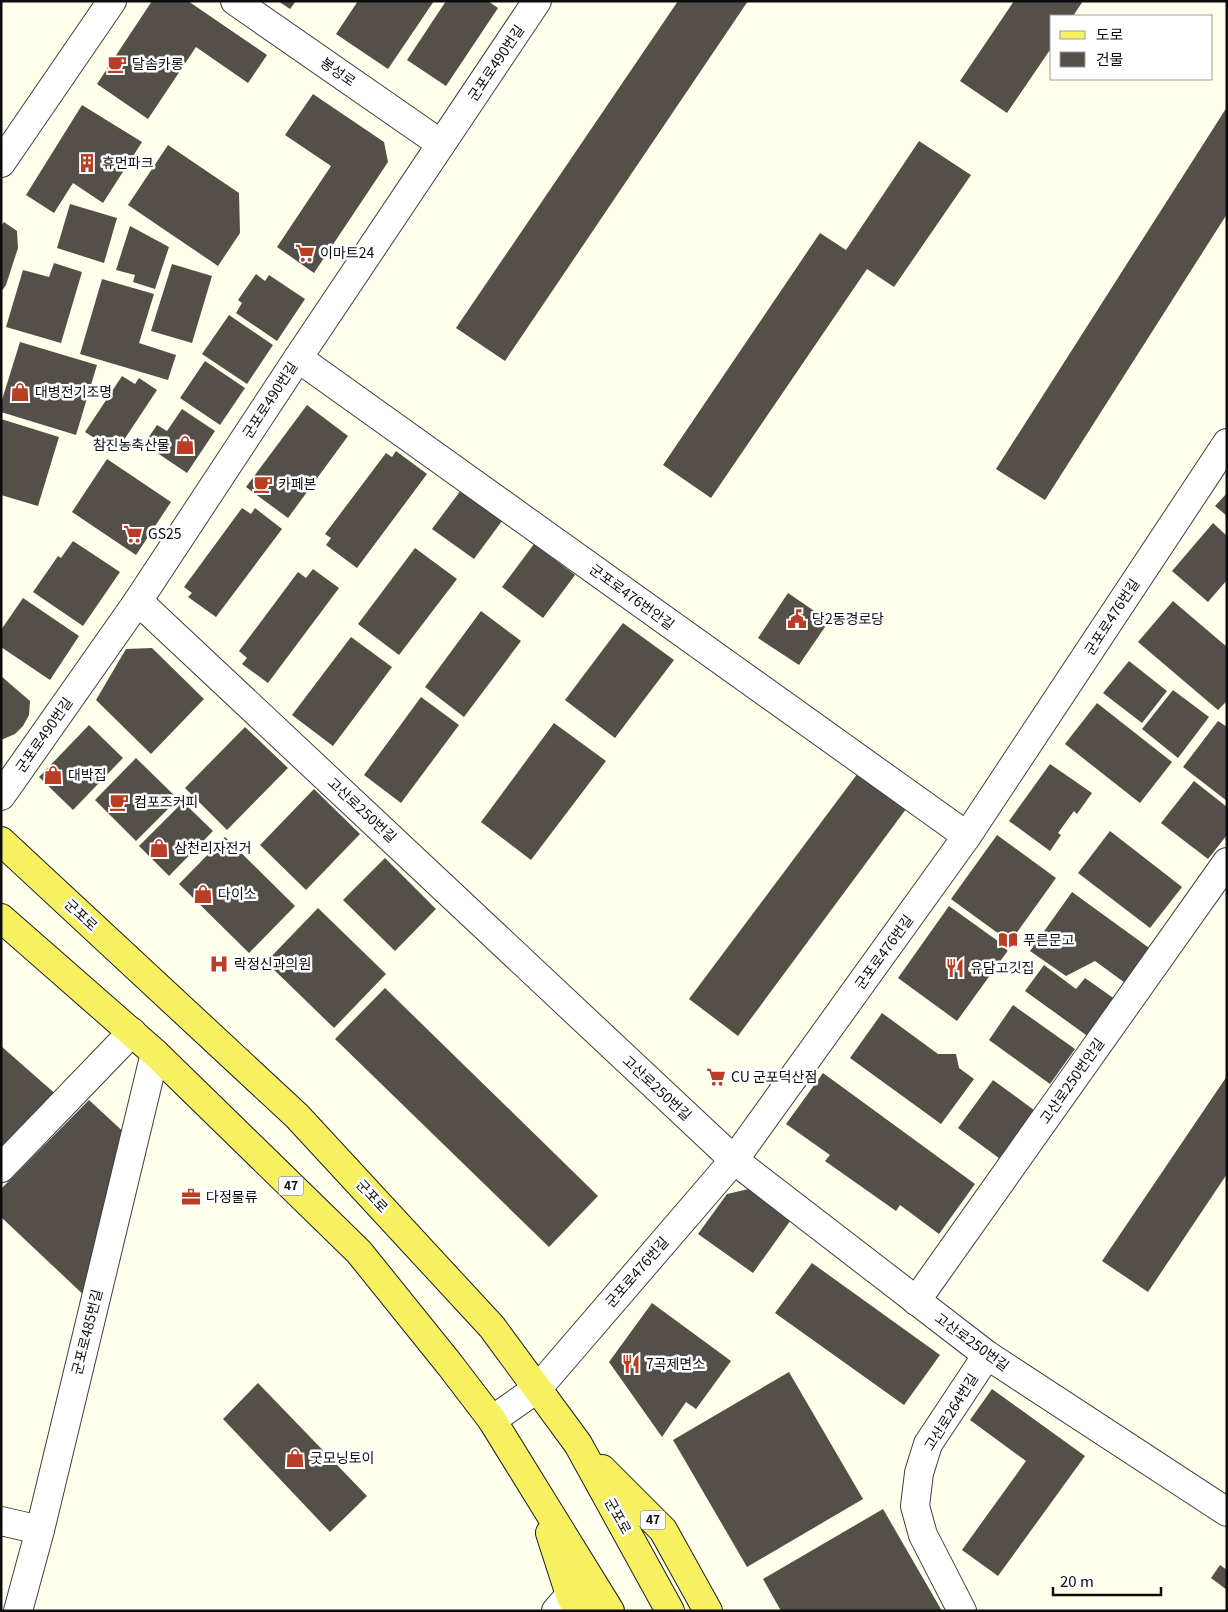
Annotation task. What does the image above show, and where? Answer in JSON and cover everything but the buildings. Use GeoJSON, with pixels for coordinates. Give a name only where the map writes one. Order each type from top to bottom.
{"type":"FeatureCollection","features":[{"type":"Feature","properties":{"kind":"main road","name":"군포로"},"geometry":{"type":"LineString","coordinates":[[1,841],[297,1116],[492,1327],[578,1444],[670,1611]]}},
{"type":"Feature","properties":{"kind":"main road","name":"47"},"geometry":{"type":"LineString","coordinates":[[1,918],[132,1032],[359,1252],[492,1420],[610,1611]]}},
{"type":"Feature","properties":{"kind":"main road","name":"47"},"geometry":{"type":"LineString","coordinates":[[578,1444],[663,1530],[708,1611]]}},
{"type":"Feature","properties":{"kind":"main road"},"geometry":{"type":"LineString","coordinates":[[537,1493],[568,1606]]}},
{"type":"Feature","properties":{"kind":"street"},"geometry":{"type":"LineString","coordinates":[[1,163],[112,1]]}},
{"type":"Feature","properties":{"kind":"street","name":"봉성로"},"geometry":{"type":"LineString","coordinates":[[235,1],[441,144]]}},
{"type":"Feature","properties":{"kind":"street","name":"군포로490번길"},"geometry":{"type":"LineString","coordinates":[[1,796],[138,601],[537,1]]}},
{"type":"Feature","properties":{"kind":"street","name":"군포로476번안길"},"geometry":{"type":"LineString","coordinates":[[298,358],[967,836]]}},
{"type":"Feature","properties":{"kind":"street","name":"군포로476번길"},"geometry":{"type":"LineString","coordinates":[[492,1420],[538,1388],[734,1160],[967,836],[1227,443]]}},
{"type":"Feature","properties":{"kind":"street","name":"고산로250번길"},"geometry":{"type":"LineString","coordinates":[[138,601],[734,1160],[987,1355],[1227,1512]]}},
{"type":"Feature","properties":{"kind":"street","name":"고산로250번안길"},"geometry":{"type":"LineString","coordinates":[[916,1301],[1227,862]]}},
{"type":"Feature","properties":{"kind":"street"},"geometry":{"type":"LineString","coordinates":[[1,1168],[132,1032]]}},
{"type":"Feature","properties":{"kind":"street","name":"군포로485번길"},"geometry":{"type":"LineString","coordinates":[[18,1611],[40,1530],[154,1053]]}},
{"type":"Feature","properties":{"kind":"street","name":"고산로264번길"},"geometry":{"type":"LineString","coordinates":[[962,1611],[923,1535],[915,1506],[919,1474],[928,1444],[987,1355]]}},
{"type":"Feature","properties":{"kind":"street"},"geometry":{"type":"LineString","coordinates":[[1,1521],[40,1530]]}},
{"type":"Feature","properties":{"kind":"place","name":"달솜카롱"},"geometry":{"type":"Point","coordinates":[117,64]}},
{"type":"Feature","properties":{"kind":"place","name":"휴먼파크"},"geometry":{"type":"Point","coordinates":[87,163]}},
{"type":"Feature","properties":{"kind":"place","name":"이마트24"},"geometry":{"type":"Point","coordinates":[305,253]}},
{"type":"Feature","properties":{"kind":"place","name":"대병전기조명"},"geometry":{"type":"Point","coordinates":[20,392]}},
{"type":"Feature","properties":{"kind":"place","name":"참진농축산물"},"geometry":{"type":"Point","coordinates":[185,445]}},
{"type":"Feature","properties":{"kind":"place","name":"카페본"},"geometry":{"type":"Point","coordinates":[263,484]}},
{"type":"Feature","properties":{"kind":"place","name":"GS25"},"geometry":{"type":"Point","coordinates":[133,534]}},
{"type":"Feature","properties":{"kind":"place","name":"당2동경로당"},"geometry":{"type":"Point","coordinates":[797,619]}},
{"type":"Feature","properties":{"kind":"place","name":"대박집"},"geometry":{"type":"Point","coordinates":[53,775]}},
{"type":"Feature","properties":{"kind":"place","name":"컴포즈커피"},"geometry":{"type":"Point","coordinates":[119,802]}},
{"type":"Feature","properties":{"kind":"place","name":"삼천리자전거"},"geometry":{"type":"Point","coordinates":[159,848]}},
{"type":"Feature","properties":{"kind":"place","name":"다이소"},"geometry":{"type":"Point","coordinates":[203,894]}},
{"type":"Feature","properties":{"kind":"place","name":"푸른문고"},"geometry":{"type":"Point","coordinates":[1008,940]}},
{"type":"Feature","properties":{"kind":"place","name":"락정신과의원"},"geometry":{"type":"Point","coordinates":[219,964]}},
{"type":"Feature","properties":{"kind":"place","name":"유담고깃집"},"geometry":{"type":"Point","coordinates":[955,968]}},
{"type":"Feature","properties":{"kind":"place","name":"CU 군포덕산점"},"geometry":{"type":"Point","coordinates":[716,1077]}},
{"type":"Feature","properties":{"kind":"place","name":"다정물류"},"geometry":{"type":"Point","coordinates":[191,1197]}},
{"type":"Feature","properties":{"kind":"place","name":"7곡제면소"},"geometry":{"type":"Point","coordinates":[631,1364]}},
{"type":"Feature","properties":{"kind":"place","name":"굿모닝토이"},"geometry":{"type":"Point","coordinates":[295,1458]}}]}
